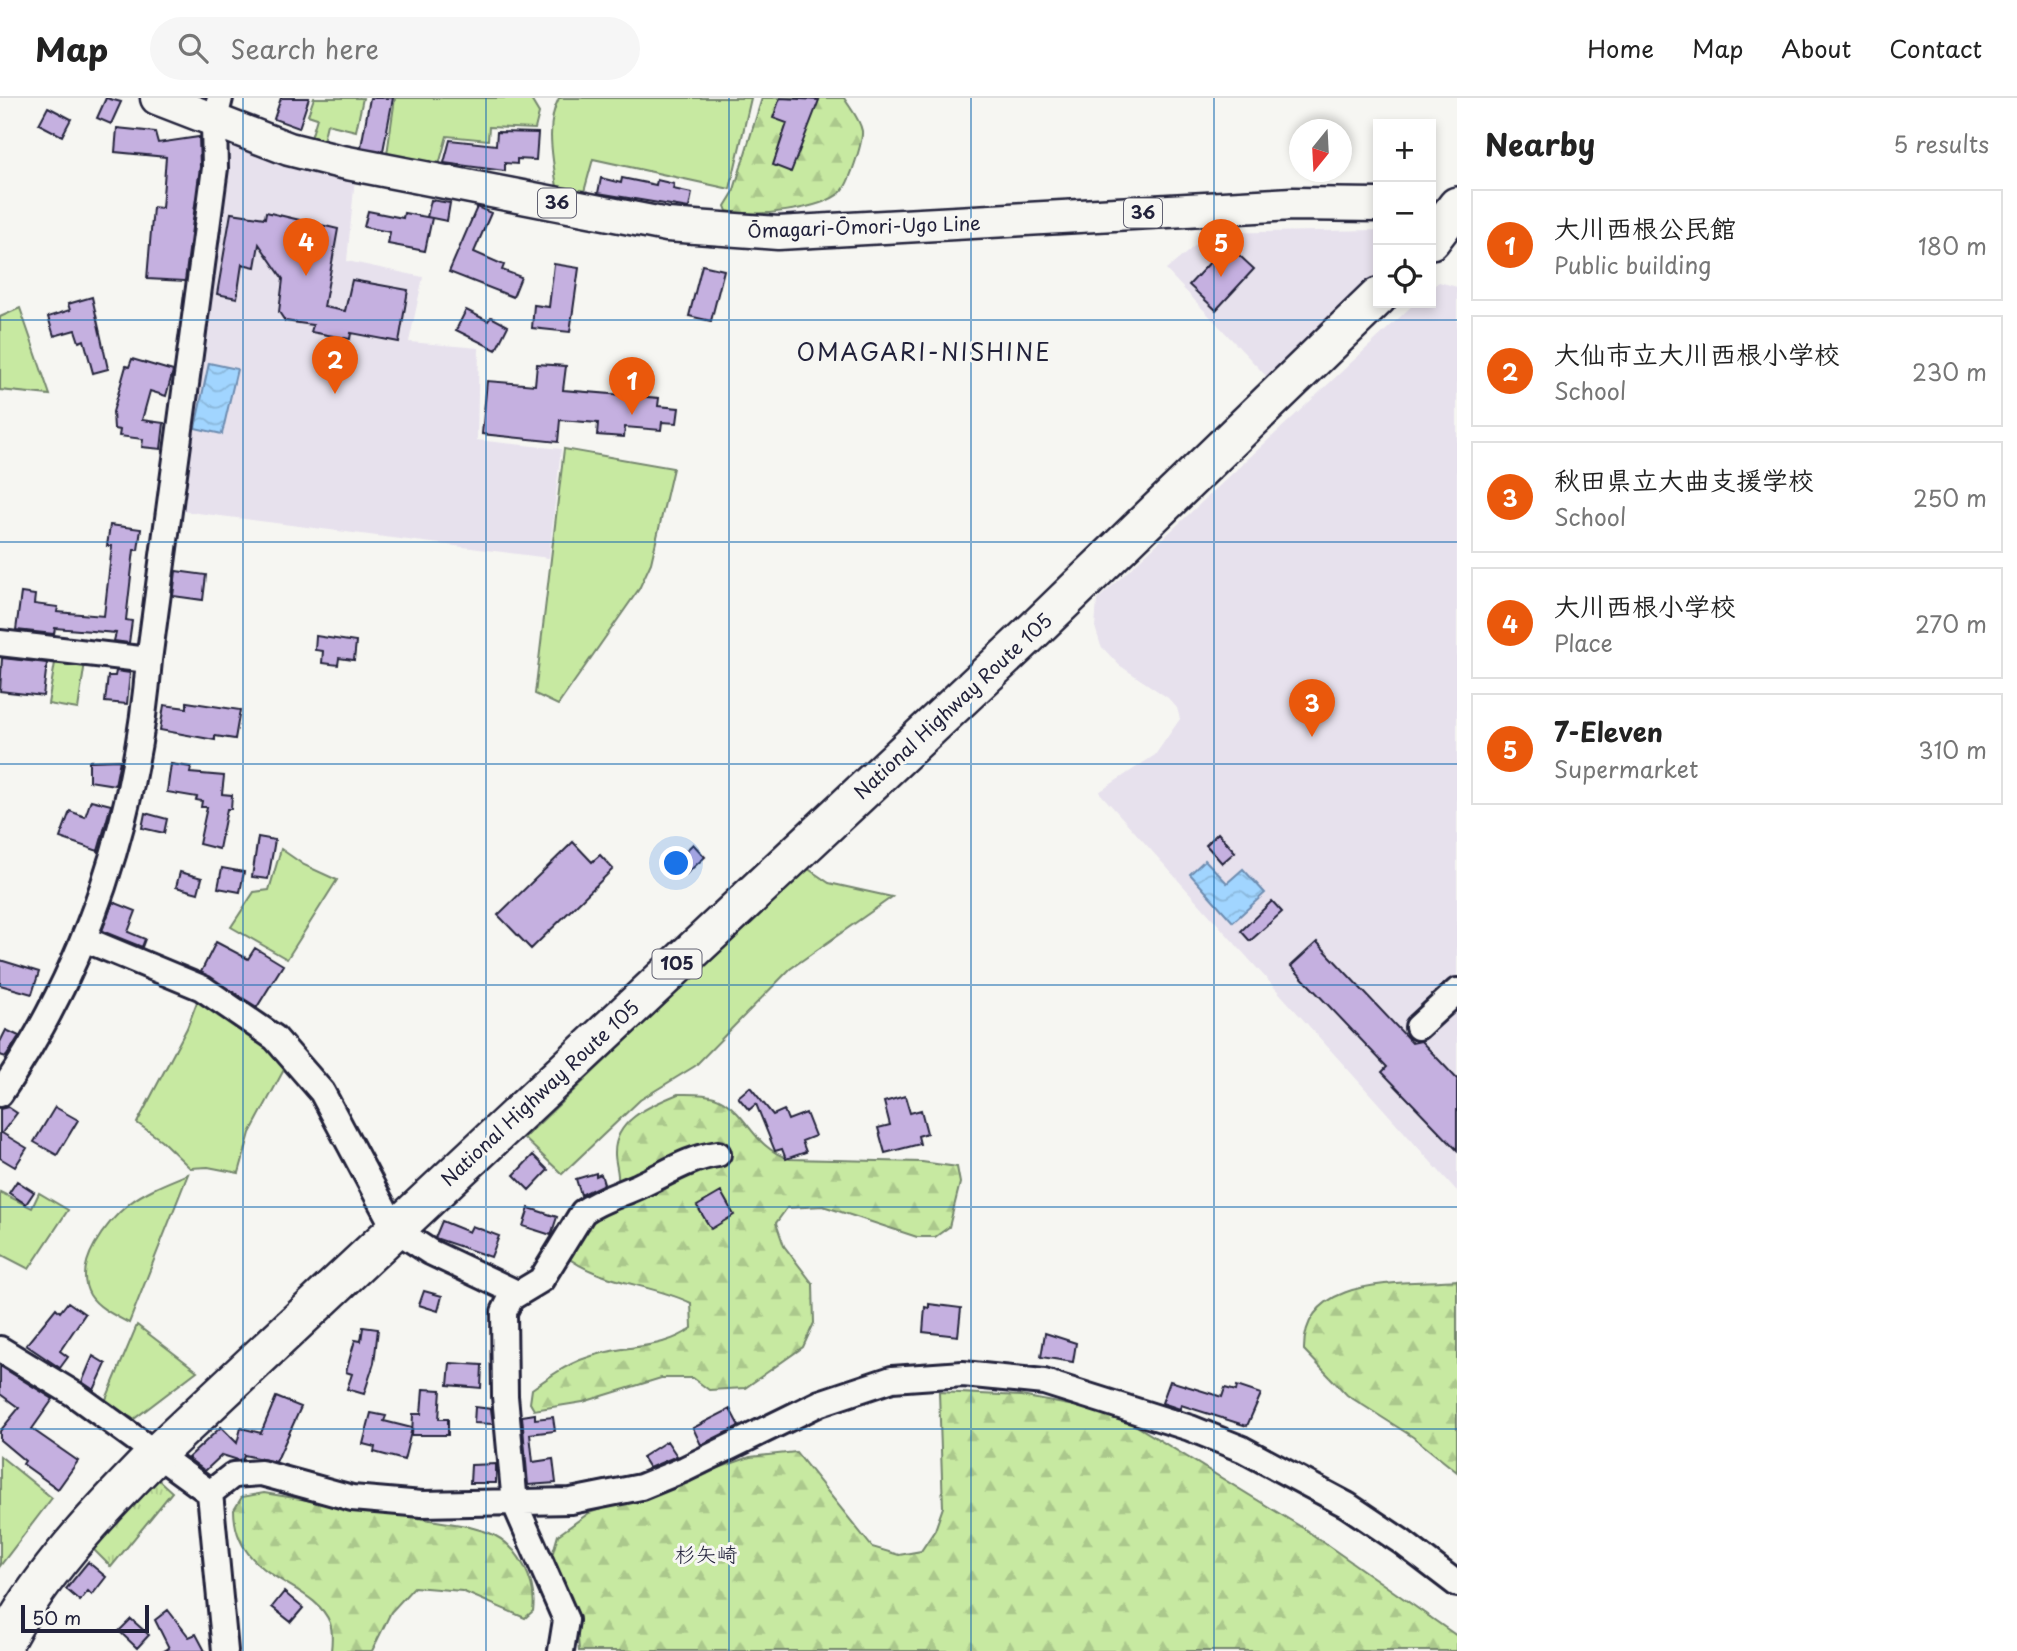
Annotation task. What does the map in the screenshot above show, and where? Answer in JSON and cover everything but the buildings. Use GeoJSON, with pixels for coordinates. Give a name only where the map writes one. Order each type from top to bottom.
{"type":"FeatureCollection","features":[{"type":"Feature","properties":{"kind":"highway"},"geometry":{"type":"LineString","coordinates":[[1436,230],[1447,208]]}},
{"type":"Feature","properties":{"kind":"highway","name":"National Highway Route 105"},"geometry":{"type":"LineString","coordinates":[[0,1651],[56,1566],[106,1505],[155,1455],[1059,607],[1373,302]]}},
{"type":"Feature","properties":{"kind":"main road","name":"Ōmagari-Ōmori-Ugo Line"},"geometry":{"type":"LineString","coordinates":[[157,98],[217,110],[289,149],[337,161],[667,225],[721,230],[778,233],[1292,204],[1373,205]]}},
{"type":"Feature","properties":{"kind":"street"},"geometry":{"type":"LineString","coordinates":[[0,1094],[27,1055],[84,939],[124,822],[144,717],[149,660],[215,168],[217,110]]}},
{"type":"Feature","properties":{"kind":"street"},"geometry":{"type":"LineString","coordinates":[[0,643],[149,660]]}},
{"type":"Feature","properties":{"kind":"street"},"geometry":{"type":"LineString","coordinates":[[84,939],[202,988],[275,1038],[322,1092],[395,1229],[430,1252],[517,1293]]}},
{"type":"Feature","properties":{"kind":"street"},"geometry":{"type":"LineString","coordinates":[[1418,1027],[1457,991]]}},
{"type":"Feature","properties":{"kind":"street"},"geometry":{"type":"LineString","coordinates":[[561,1651],[566,1620],[515,1504],[505,1396],[504,1312],[511,1298],[541,1280],[583,1212],[592,1205],[645,1183],[682,1163],[718,1154]]}},
{"type":"Feature","properties":{"kind":"street"},"geometry":{"type":"LineString","coordinates":[[0,1349],[74,1394],[210,1493],[225,1651]]}},
{"type":"Feature","properties":{"kind":"street"},"geometry":{"type":"LineString","coordinates":[[210,1493],[233,1475],[261,1473],[352,1498],[452,1506],[571,1501],[641,1486],[685,1469],[820,1403],[891,1379],[963,1374],[1044,1382],[1190,1428],[1242,1449],[1347,1505],[1457,1584]]}},
{"type":"Feature","properties":{"kind":"shaded area"},"geometry":{"type":"Polygon","coordinates":[[[231,144],[355,178],[347,261],[423,277],[409,342],[479,348],[477,440],[561,449],[549,558],[174,510],[231,144]]]}},
{"type":"Feature","properties":{"kind":"shaded area"},"geometry":{"type":"Polygon","coordinates":[[[1373,230],[1373,287],[1268,378],[1166,270],[1210,233],[1373,230]]]}},
{"type":"Feature","properties":{"kind":"shaded area"},"geometry":{"type":"Polygon","coordinates":[[[1439,282],[1457,287],[1457,1191],[1099,792],[1155,755],[1180,719],[1177,708],[1168,698],[1119,665],[1101,646],[1095,627],[1097,600],[1410,308],[1436,308],[1436,284],[1439,282]]]}},
{"type":"Feature","properties":{"kind":"green space"},"geometry":{"type":"Polygon","coordinates":[[[314,98],[363,98],[356,131],[327,124],[323,141],[311,138],[317,118],[308,115],[314,98]]]}},
{"type":"Feature","properties":{"kind":"green space"},"geometry":{"type":"Polygon","coordinates":[[[395,98],[530,98],[539,113],[535,129],[489,127],[488,140],[447,136],[437,172],[386,161],[395,98]]]}},
{"type":"Feature","properties":{"kind":"green space"},"geometry":{"type":"Polygon","coordinates":[[[559,98],[751,98],[730,189],[593,159],[582,199],[558,194],[551,133],[554,109],[559,98]]]}},
{"type":"Feature","properties":{"kind":"green space"},"geometry":{"type":"Polygon","coordinates":[[[762,98],[844,98],[862,131],[855,163],[841,192],[818,204],[786,211],[753,214],[727,211],[725,206],[733,193],[762,98]]]}},
{"type":"Feature","properties":{"kind":"green space"},"geometry":{"type":"Polygon","coordinates":[[[20,308],[50,395],[0,390],[0,317],[20,308]]]}},
{"type":"Feature","properties":{"kind":"green space"},"geometry":{"type":"Polygon","coordinates":[[[564,449],[673,468],[651,563],[639,589],[558,705],[535,694],[564,449]]]}},
{"type":"Feature","properties":{"kind":"green space"},"geometry":{"type":"Polygon","coordinates":[[[56,657],[85,662],[78,709],[48,704],[56,657]]]}},
{"type":"Feature","properties":{"kind":"green space"},"geometry":{"type":"Polygon","coordinates":[[[281,849],[304,865],[337,880],[287,959],[231,927],[254,892],[269,890],[281,849]]]}},
{"type":"Feature","properties":{"kind":"green space"},"geometry":{"type":"Polygon","coordinates":[[[807,868],[829,883],[892,897],[790,969],[695,1066],[640,1100],[562,1174],[524,1138],[807,868]]]}},
{"type":"Feature","properties":{"kind":"green space"},"geometry":{"type":"Polygon","coordinates":[[[200,994],[253,1033],[287,1064],[250,1133],[239,1173],[208,1167],[190,1168],[161,1140],[137,1123],[187,1028],[200,994]]]}},
{"type":"Feature","properties":{"kind":"green space"},"geometry":{"type":"Polygon","coordinates":[[[678,1094],[718,1098],[740,1116],[768,1148],[790,1159],[922,1162],[957,1167],[960,1183],[949,1227],[935,1237],[917,1237],[823,1206],[787,1208],[776,1223],[784,1246],[813,1284],[814,1323],[803,1347],[745,1388],[709,1390],[693,1378],[661,1378],[583,1402],[534,1410],[530,1403],[532,1389],[572,1364],[611,1351],[670,1340],[692,1328],[691,1303],[592,1272],[563,1254],[618,1181],[615,1154],[621,1131],[636,1115],[678,1094]]]}},
{"type":"Feature","properties":{"kind":"green space"},"geometry":{"type":"Polygon","coordinates":[[[188,1174],[129,1323],[93,1300],[86,1283],[85,1270],[89,1257],[102,1232],[130,1203],[151,1190],[188,1174]]]}},
{"type":"Feature","properties":{"kind":"green space"},"geometry":{"type":"Polygon","coordinates":[[[0,1192],[32,1208],[39,1193],[68,1210],[29,1269],[0,1254],[0,1192]]]}},
{"type":"Feature","properties":{"kind":"green space"},"geometry":{"type":"Polygon","coordinates":[[[1457,1280],[1457,1472],[1413,1437],[1347,1395],[1304,1350],[1308,1325],[1320,1307],[1338,1295],[1385,1284],[1457,1280]]]}},
{"type":"Feature","properties":{"kind":"green space"},"geometry":{"type":"Polygon","coordinates":[[[137,1325],[197,1371],[134,1419],[104,1404],[137,1325]]]}},
{"type":"Feature","properties":{"kind":"green space"},"geometry":{"type":"Polygon","coordinates":[[[939,1392],[1021,1396],[1117,1414],[1303,1528],[1457,1636],[1457,1651],[579,1651],[576,1612],[551,1559],[558,1535],[589,1513],[750,1457],[796,1452],[872,1547],[899,1555],[921,1551],[935,1530],[943,1507],[939,1392]]]}},
{"type":"Feature","properties":{"kind":"green space"},"geometry":{"type":"Polygon","coordinates":[[[0,1456],[52,1498],[0,1566],[0,1456]]]}},
{"type":"Feature","properties":{"kind":"green space"},"geometry":{"type":"Polygon","coordinates":[[[151,1473],[172,1492],[111,1567],[92,1548],[151,1473]]]}},
{"type":"Feature","properties":{"kind":"green space"},"geometry":{"type":"Polygon","coordinates":[[[264,1493],[467,1526],[491,1534],[512,1548],[525,1567],[534,1600],[533,1611],[525,1618],[462,1591],[414,1587],[391,1612],[372,1651],[331,1651],[331,1626],[321,1609],[308,1597],[261,1566],[247,1552],[238,1534],[234,1510],[242,1497],[264,1493]]]}},
{"type":"Feature","properties":{"kind":"water"},"geometry":{"type":"Polygon","coordinates":[[[209,363],[237,369],[222,434],[195,428],[209,363]]]}},
{"type":"Feature","properties":{"kind":"water"},"geometry":{"type":"Polygon","coordinates":[[[1205,860],[1227,883],[1243,869],[1265,893],[1233,922],[1190,874],[1205,860]]]}},
{"type":"Feature","properties":{"kind":"place","name":"大川西根小学校"},"geometry":{"type":"Point","coordinates":[306,276]}},
{"type":"Feature","properties":{"kind":"place","name":"7-Eleven"},"geometry":{"type":"Point","coordinates":[1221,277]}},
{"type":"Feature","properties":{"kind":"place","name":"大仙市立大川西根小学校"},"geometry":{"type":"Point","coordinates":[335,394]}},
{"type":"Feature","properties":{"kind":"place","name":"大川西根公民館"},"geometry":{"type":"Point","coordinates":[632,415]}},
{"type":"Feature","properties":{"kind":"place","name":"秋田県立大曲支援学校"},"geometry":{"type":"Point","coordinates":[1312,737]}},
{"type":"Feature","properties":{"kind":"district","name":"OMAGARI-NISHINE"},"geometry":{"type":"Point","coordinates":[924,353]}},
{"type":"Feature","properties":{"kind":"district","name":"杉矢崎"},"geometry":{"type":"Point","coordinates":[706,1555]}}]}
